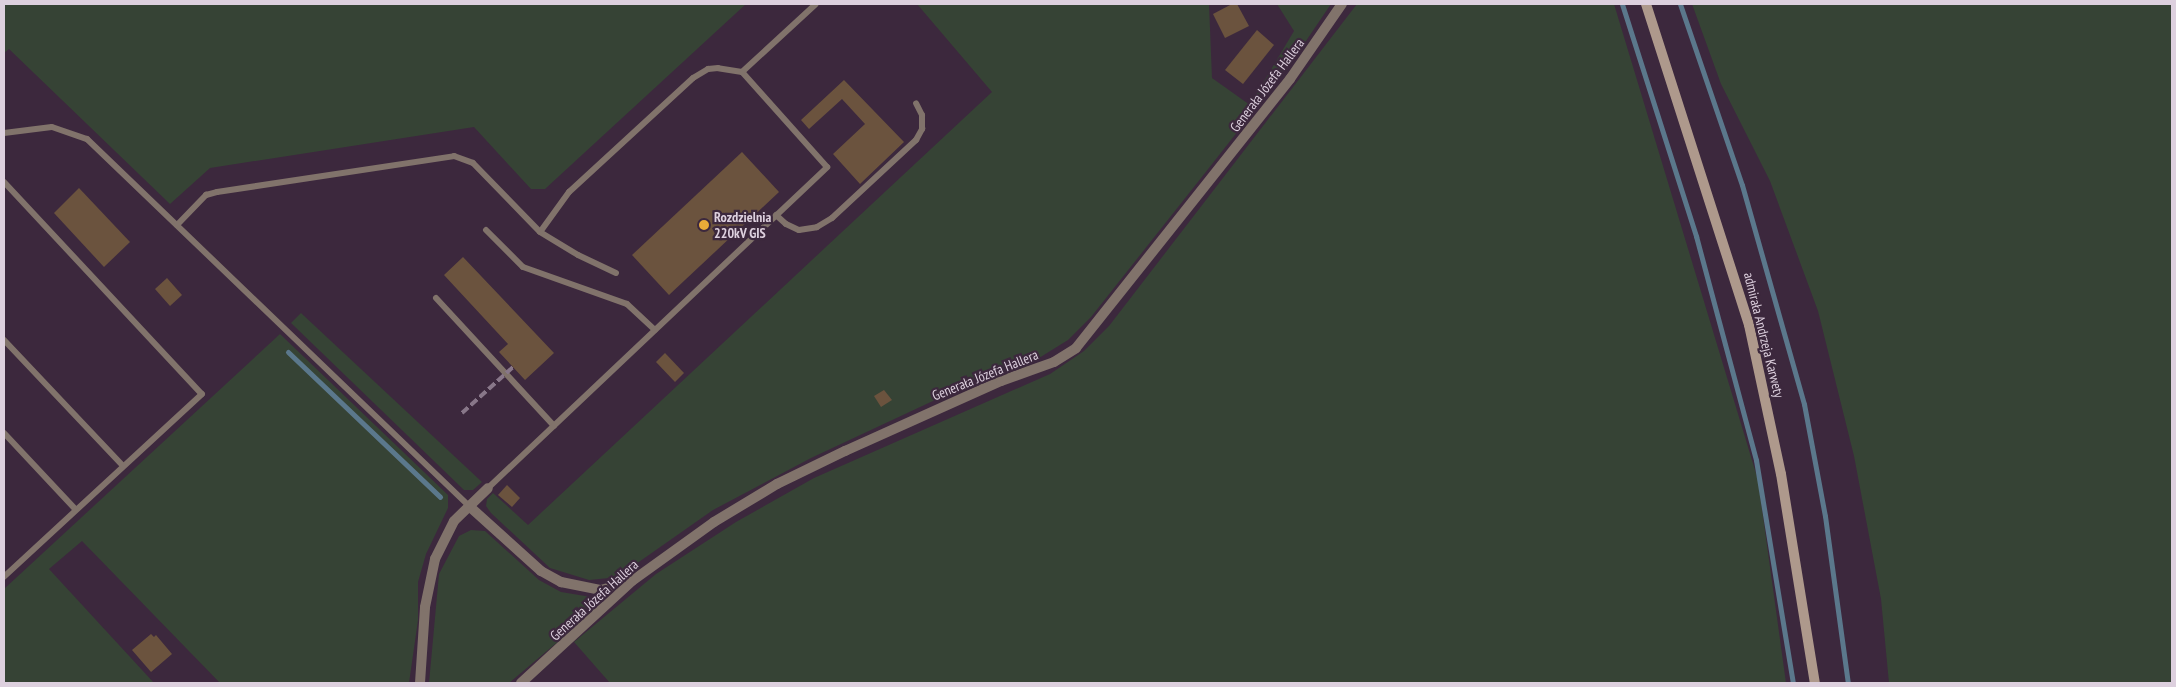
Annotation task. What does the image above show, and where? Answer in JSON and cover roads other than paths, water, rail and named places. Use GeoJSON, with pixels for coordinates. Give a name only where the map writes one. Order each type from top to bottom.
{"type":"FeatureCollection","features":[{"type":"Feature","properties":{"kind":"main road","name":"admirała Andrzeja Karwety"},"geometry":{"type":"LineString","coordinates":[[1646,4],[1749,325],[1781,474],[1815,683]]}},
{"type":"Feature","properties":{"kind":"street","name":"Generała Józefa Hallera"},"geometry":{"type":"LineString","coordinates":[[521,683],[632,581],[714,522],[777,484],[882,434],[1001,381],[1039,368],[1076,348],[1290,79],[1342,4]]}},
{"type":"Feature","properties":{"kind":"street"},"geometry":{"type":"LineString","coordinates":[[420,683],[428,583],[434,559],[454,521],[488,488]]}},
{"type":"Feature","properties":{"kind":"street"},"geometry":{"type":"LineString","coordinates":[[469,506],[541,571],[561,582],[601,590],[632,581]]}},
{"type":"Feature","properties":{"kind":"lane"},"geometry":{"type":"LineString","coordinates":[[742,72],[816,4]]}},
{"type":"Feature","properties":{"kind":"lane"},"geometry":{"type":"LineString","coordinates":[[488,488],[827,167],[742,72],[718,68],[693,78],[569,192],[540,232]]}},
{"type":"Feature","properties":{"kind":"lane"},"geometry":{"type":"LineString","coordinates":[[776,215],[786,224],[798,230],[817,227],[832,218],[916,140],[922,129],[922,115],[916,103]]}},
{"type":"Feature","properties":{"kind":"lane"},"geometry":{"type":"LineString","coordinates":[[4,133],[52,127],[87,139],[469,506]]}},
{"type":"Feature","properties":{"kind":"lane"},"geometry":{"type":"LineString","coordinates":[[176,225],[206,196],[217,192],[454,156],[473,164],[540,232],[578,255],[616,273]]}},
{"type":"Feature","properties":{"kind":"lane"},"geometry":{"type":"LineString","coordinates":[[4,182],[202,394],[4,577]]}},
{"type":"Feature","properties":{"kind":"lane"},"geometry":{"type":"LineString","coordinates":[[486,230],[523,267],[627,304],[656,330]]}},
{"type":"Feature","properties":{"kind":"lane"},"geometry":{"type":"LineString","coordinates":[[436,298],[554,426]]}},
{"type":"Feature","properties":{"kind":"lane"},"geometry":{"type":"LineString","coordinates":[[4,340],[123,466]]}},
{"type":"Feature","properties":{"kind":"lane"},"geometry":{"type":"LineString","coordinates":[[4,433],[76,510]]}},
{"type":"Feature","properties":{"kind":"waterway"},"geometry":{"type":"LineString","coordinates":[[1622,4],[1696,236],[1756,460],[1793,683]]}},
{"type":"Feature","properties":{"kind":"waterway"},"geometry":{"type":"LineString","coordinates":[[1680,4],[1742,185],[1804,404],[1825,516],[1848,683]]}},
{"type":"Feature","properties":{"kind":"waterway"},"geometry":{"type":"LineString","coordinates":[[288,352],[440,497]]}},
{"type":"Feature","properties":{"kind":"railway"},"geometry":{"type":"LineString","coordinates":[[462,413],[513,367]]}},
{"type":"Feature","properties":{"kind":"place","name":"Rozdzielnia 220kV GIS"},"geometry":{"type":"Point","coordinates":[704,225]}}]}
